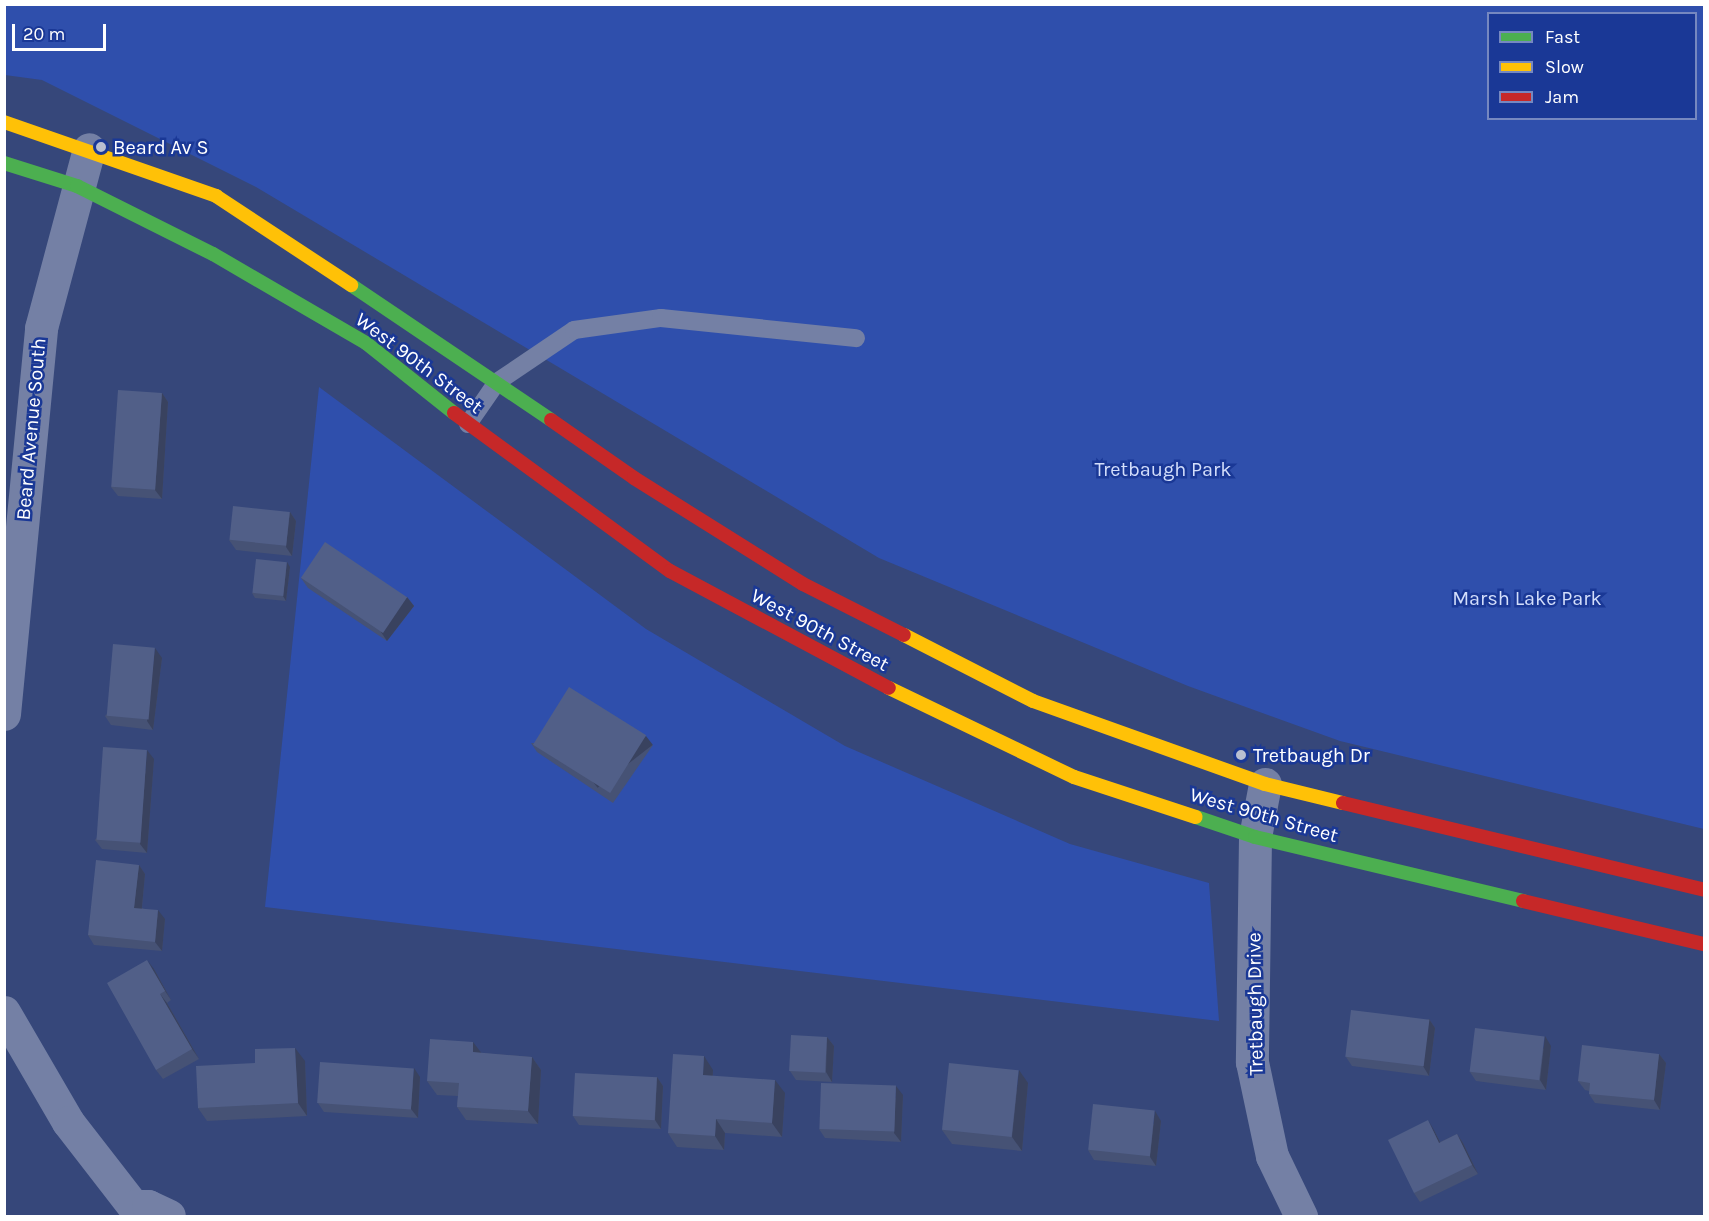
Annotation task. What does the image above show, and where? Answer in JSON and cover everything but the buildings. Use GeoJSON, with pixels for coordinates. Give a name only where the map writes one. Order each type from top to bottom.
{"type":"FeatureCollection","features":[{"type":"Feature","properties":{"kind":"street","name":"West 90th Street"},"geometry":{"type":"LineString","coordinates":[[4,122],[88,149],[216,196],[497,382],[634,478],[814,590],[1033,701],[1265,784],[1704,890]]}},
{"type":"Feature","properties":{"kind":"street","name":"Beard Avenue South"},"geometry":{"type":"LineString","coordinates":[[4,714],[41,328],[88,149]]}},
{"type":"Feature","properties":{"kind":"street","name":"West 90th Street"},"geometry":{"type":"LineString","coordinates":[[4,162],[77,186],[213,254],[366,343],[468,424],[670,571],[843,666],[1074,777],[1255,837],[1704,944]]}},
{"type":"Feature","properties":{"kind":"street","name":"Tretbaugh Drive"},"geometry":{"type":"LineString","coordinates":[[1265,784],[1255,837],[1252,1062],[1272,1156],[1301,1216]]}},
{"type":"Feature","properties":{"kind":"street"},"geometry":{"type":"LineString","coordinates":[[4,1012],[68,1122],[138,1211],[148,1206],[169,1216]]}},
{"type":"Feature","properties":{"kind":"lane"},"geometry":{"type":"LineString","coordinates":[[468,424],[497,382],[574,330],[661,318],[856,338]]}},
{"type":"Feature","properties":{"kind":"green space","name":"Marsh Lake Park"},"geometry":{"type":"Polygon","coordinates":[[[5,4],[1704,5],[1704,829],[1340,741],[1188,686],[879,558],[256,187],[42,80],[5,75],[5,4]]]}},
{"type":"Feature","properties":{"kind":"green space"},"geometry":{"type":"Polygon","coordinates":[[[319,387],[646,629],[845,746],[1070,844],[1209,883],[1219,1021],[265,907],[319,387]]]}},
{"type":"Feature","properties":{"kind":"traffic: fast"},"geometry":{"type":"LineString","coordinates":[[4,163],[77,186],[213,254],[366,343],[454,413]]}},
{"type":"Feature","properties":{"kind":"traffic: fast"},"geometry":{"type":"LineString","coordinates":[[351,285],[551,420]]}},
{"type":"Feature","properties":{"kind":"traffic: fast"},"geometry":{"type":"LineString","coordinates":[[1196,817],[1255,837],[1523,901]]}},
{"type":"Feature","properties":{"kind":"traffic: slow"},"geometry":{"type":"LineString","coordinates":[[4,122],[216,196],[351,285]]}},
{"type":"Feature","properties":{"kind":"traffic: slow"},"geometry":{"type":"LineString","coordinates":[[904,635],[1033,701],[1265,784],[1343,803]]}},
{"type":"Feature","properties":{"kind":"traffic: slow"},"geometry":{"type":"LineString","coordinates":[[889,688],[1074,777],[1196,817]]}},
{"type":"Feature","properties":{"kind":"traffic: jam"},"geometry":{"type":"LineString","coordinates":[[454,413],[670,571],[889,688]]}},
{"type":"Feature","properties":{"kind":"traffic: jam"},"geometry":{"type":"LineString","coordinates":[[551,420],[634,478],[803,584],[904,635]]}},
{"type":"Feature","properties":{"kind":"traffic: jam"},"geometry":{"type":"LineString","coordinates":[[1343,803],[1704,890]]}},
{"type":"Feature","properties":{"kind":"traffic: jam"},"geometry":{"type":"LineString","coordinates":[[1523,901],[1704,944]]}},
{"type":"Feature","properties":{"kind":"place","name":"Beard Av S"},"geometry":{"type":"Point","coordinates":[101,147]}},
{"type":"Feature","properties":{"kind":"place","name":"Tretbaugh Dr"},"geometry":{"type":"Point","coordinates":[1241,755]}},
{"type":"Feature","properties":{"kind":"park label","name":"Tretbaugh Park"},"geometry":{"type":"Point","coordinates":[1163,469]}}]}
